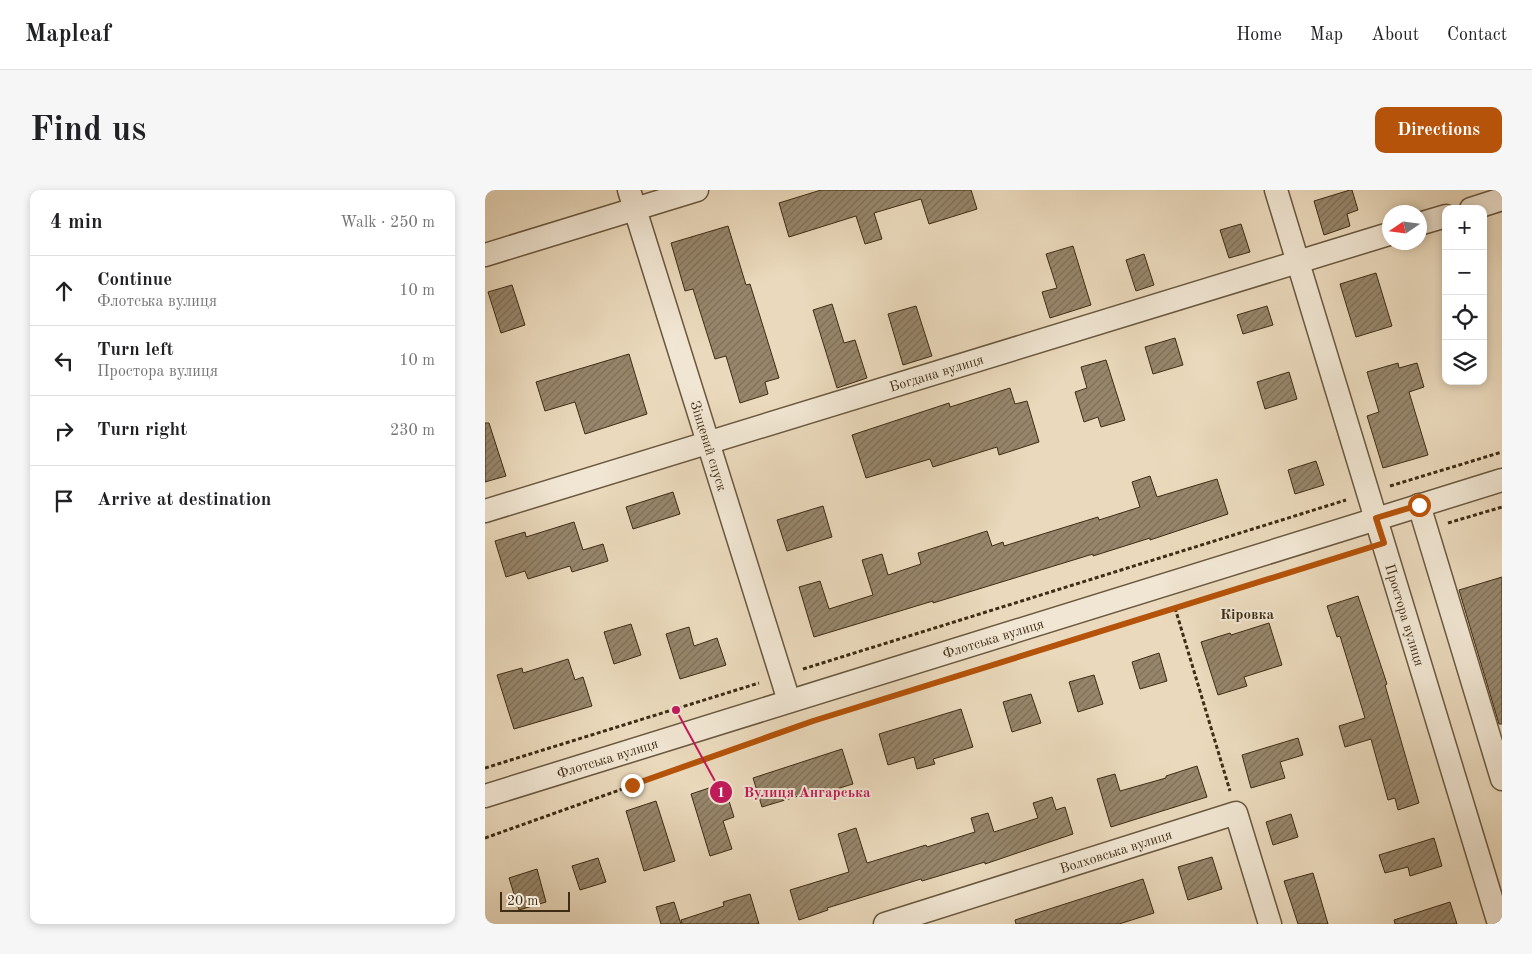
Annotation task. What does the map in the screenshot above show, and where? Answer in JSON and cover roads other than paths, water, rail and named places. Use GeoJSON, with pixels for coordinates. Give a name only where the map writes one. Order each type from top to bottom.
{"type":"FeatureCollection","features":[{"type":"Feature","properties":{"kind":"street"},"geometry":{"type":"LineString","coordinates":[[485,255],[632,199],[697,190]]}},
{"type":"Feature","properties":{"kind":"street","name":"Простора вулиця"},"geometry":{"type":"LineString","coordinates":[[1276,190],[1499,924]]}},
{"type":"Feature","properties":{"kind":"street","name":"Зінцевий спуск"},"geometry":{"type":"LineString","coordinates":[[632,199],[789,701]]}},
{"type":"Feature","properties":{"kind":"street"},"geometry":{"type":"LineString","coordinates":[[1483,205],[1502,199]]}},
{"type":"Feature","properties":{"kind":"street"},"geometry":{"type":"LineString","coordinates":[[1427,222],[1442,217]]}},
{"type":"Feature","properties":{"kind":"street","name":"Богдана вулиця"},"geometry":{"type":"LineString","coordinates":[[485,511],[1382,236]]}},
{"type":"Feature","properties":{"kind":"street","name":"Флотська вулиця"},"geometry":{"type":"LineString","coordinates":[[485,796],[1502,480]]}},
{"type":"Feature","properties":{"kind":"street"},"geometry":{"type":"LineString","coordinates":[[1419,505],[1496,738],[1502,779]]}},
{"type":"Feature","properties":{"kind":"street","name":"Волховська вулиця"},"geometry":{"type":"LineString","coordinates":[[885,924],[1236,813],[1270,924]]}},
{"type":"Feature","properties":{"kind":"place","name":"Вулиця Ангарська"},"geometry":{"type":"Point","coordinates":[676,710]}},
{"type":"Feature","properties":{"kind":"district","name":"Кіровка"},"geometry":{"type":"Point","coordinates":[1247,614]}}]}
